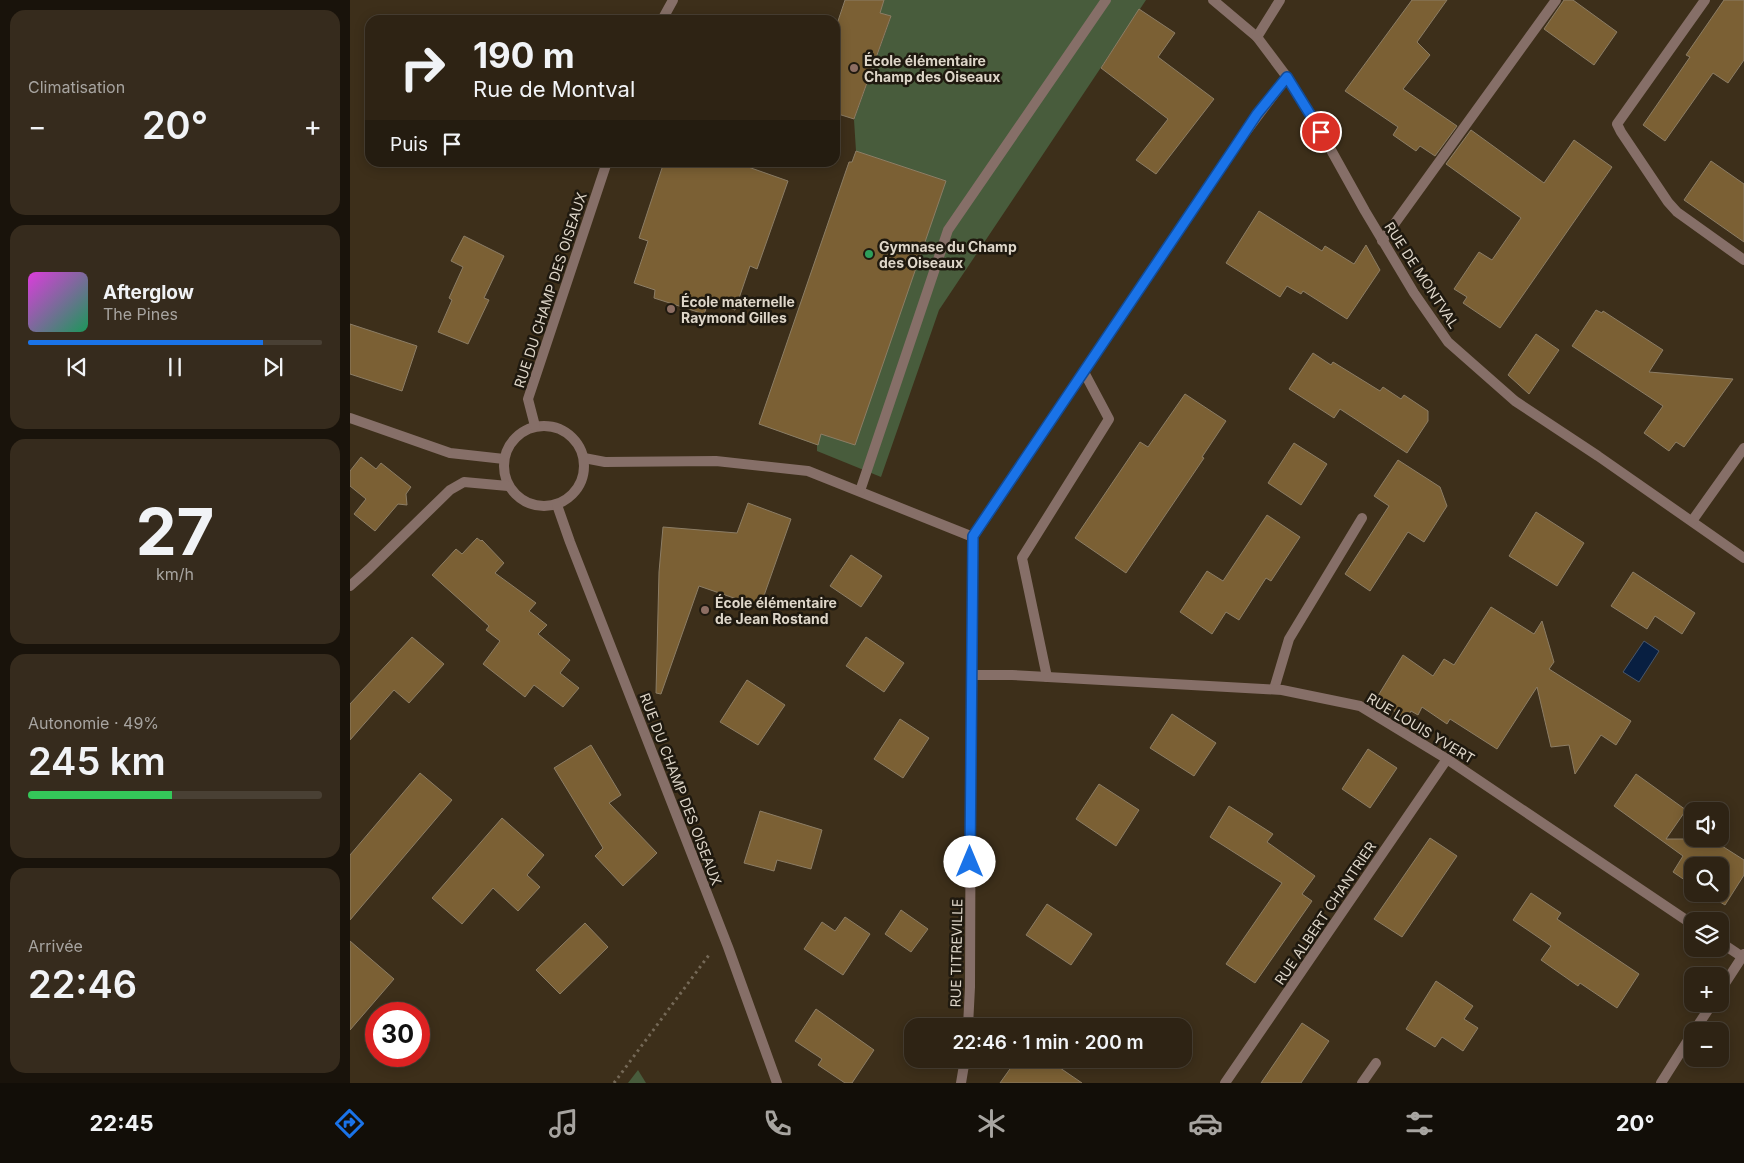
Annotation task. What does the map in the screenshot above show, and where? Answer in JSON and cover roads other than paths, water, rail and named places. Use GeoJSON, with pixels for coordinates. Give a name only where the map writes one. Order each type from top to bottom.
{"type":"FeatureCollection","features":[{"type":"Feature","properties":{"kind":"street"},"geometry":{"type":"LineString","coordinates":[[665,15],[673,0]]}},
{"type":"Feature","properties":{"kind":"street"},"geometry":{"type":"LineString","coordinates":[[860,492],[948,230],[1106,0]]}},
{"type":"Feature","properties":{"kind":"street","name":"RUE DE MONTVAL"},"geometry":{"type":"LineString","coordinates":[[1213,0],[1256,37],[1287,77],[1316,123],[1414,294],[1448,342],[1515,401],[1744,558]]}},
{"type":"Feature","properties":{"kind":"street"},"geometry":{"type":"LineString","coordinates":[[1256,37],[1280,0]]}},
{"type":"Feature","properties":{"kind":"street"},"geometry":{"type":"LineString","coordinates":[[1382,241],[1556,0]]}},
{"type":"Feature","properties":{"kind":"street"},"geometry":{"type":"LineString","coordinates":[[1705,0],[1617,124],[1631,148],[1677,212],[1744,260]]}},
{"type":"Feature","properties":{"kind":"street"},"geometry":{"type":"LineString","coordinates":[[584,458],[605,462],[716,461],[808,471],[973,536],[1244,134],[1287,77]]}},
{"type":"Feature","properties":{"kind":"street","name":"RUE DU CHAMP DES OISEAUX"},"geometry":{"type":"LineString","coordinates":[[535,426],[528,399],[605,167]]}},
{"type":"Feature","properties":{"kind":"street"},"geometry":{"type":"LineString","coordinates":[[1047,677],[1022,558],[1109,419],[1084,372]]}},
{"type":"Feature","properties":{"kind":"street"},"geometry":{"type":"LineString","coordinates":[[350,418],[450,453],[504,459]]}},
{"type":"Feature","properties":{"kind":"street"},"geometry":{"type":"LineString","coordinates":[[535,426],[548,426],[560,429],[571,436],[579,446],[584,458],[582,481],[576,491],[557,505],[546,507],[534,506],[524,502],[514,495],[503,473],[507,448],[514,438],[535,426]]}},
{"type":"Feature","properties":{"kind":"street"},"geometry":{"type":"LineString","coordinates":[[1692,521],[1744,448]]}},
{"type":"Feature","properties":{"kind":"street"},"geometry":{"type":"LineString","coordinates":[[350,586],[369,570],[450,490],[464,482],[508,486]]}},
{"type":"Feature","properties":{"kind":"street","name":"RUE DU CHAMP DES OISEAUX"},"geometry":{"type":"LineString","coordinates":[[557,505],[728,947],[778,1083]]}},
{"type":"Feature","properties":{"kind":"street"},"geometry":{"type":"LineString","coordinates":[[1274,689],[1288,639],[1362,518]]}},
{"type":"Feature","properties":{"kind":"street","name":"RUE TITREVILLE"},"geometry":{"type":"LineString","coordinates":[[968,1018],[973,536]]}},
{"type":"Feature","properties":{"kind":"street","name":"RUE LOUIS YVERT"},"geometry":{"type":"LineString","coordinates":[[971,675],[1047,677],[1274,689],[1360,706],[1447,758],[1684,919]]}},
{"type":"Feature","properties":{"kind":"street","name":"RUE ALBERT CHANTRIER"},"geometry":{"type":"LineString","coordinates":[[1225,1083],[1447,758]]}},
{"type":"Feature","properties":{"kind":"street"},"geometry":{"type":"LineString","coordinates":[[1729,948],[1743,957],[1729,978]]}},
{"type":"Feature","properties":{"kind":"street"},"geometry":{"type":"LineString","coordinates":[[1661,1083],[1684,1047]]}},
{"type":"Feature","properties":{"kind":"street"},"geometry":{"type":"LineString","coordinates":[[1362,1083],[1376,1063]]}},
{"type":"Feature","properties":{"kind":"street"},"geometry":{"type":"LineString","coordinates":[[961,1083],[964,1068]]}},
{"type":"Feature","properties":{"kind":"water"},"geometry":{"type":"Polygon","coordinates":[[[1644,641],[1659,651],[1639,682],[1623,672],[1644,641]]]}},
{"type":"Feature","properties":{"kind":"place","name":"École élémentaire Champ des Oiseaux"},"geometry":{"type":"Point","coordinates":[854,68]}},
{"type":"Feature","properties":{"kind":"place","name":"Gymnase du Champ des Oiseaux"},"geometry":{"type":"Point","coordinates":[869,254]}},
{"type":"Feature","properties":{"kind":"place","name":"École maternelle Raymond Gilles"},"geometry":{"type":"Point","coordinates":[671,309]}},
{"type":"Feature","properties":{"kind":"place","name":"École élémentaire de Jean Rostand"},"geometry":{"type":"Point","coordinates":[705,610]}}]}
